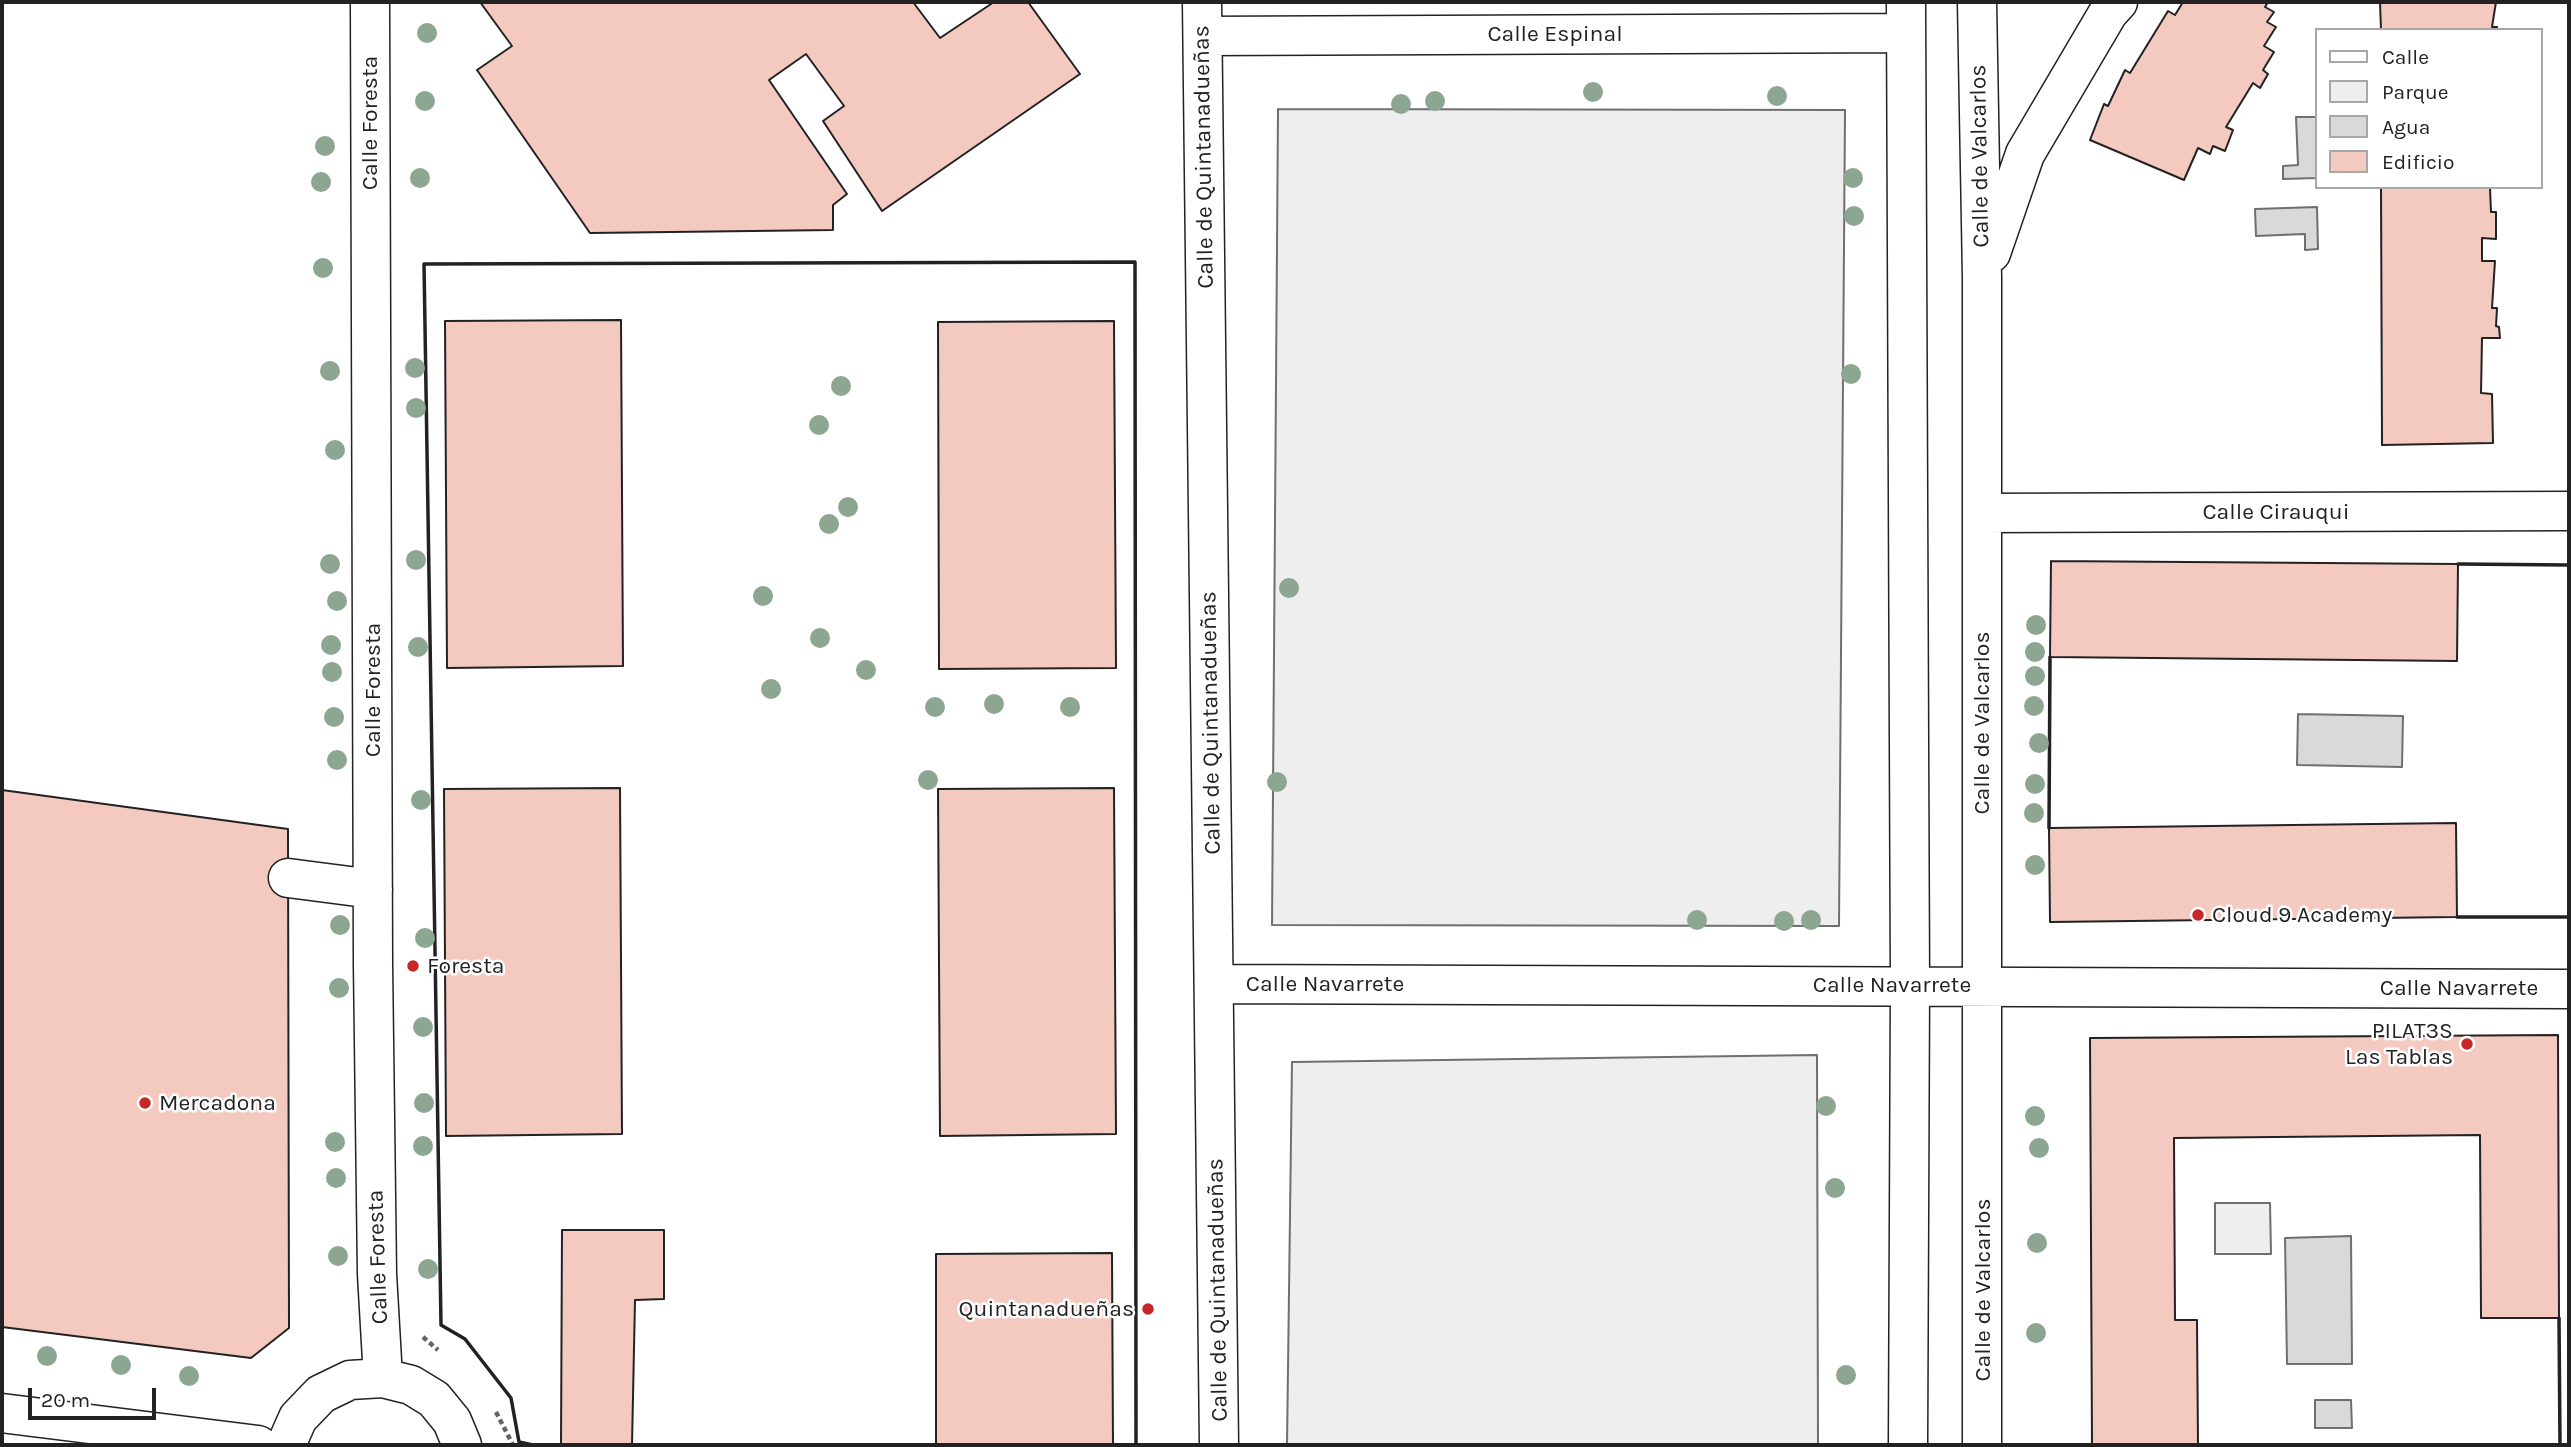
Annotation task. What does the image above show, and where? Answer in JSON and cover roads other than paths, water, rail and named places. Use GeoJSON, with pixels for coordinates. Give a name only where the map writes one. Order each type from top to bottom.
{"type":"FeatureCollection","features":[{"type":"Feature","properties":{"kind":"street","name":"Calle Foresta"},"geometry":{"type":"LineString","coordinates":[[370,2],[373,889],[377,1274],[383,1378]]}},
{"type":"Feature","properties":{"kind":"street","name":"Calle de Valcarlos"},"geometry":{"type":"LineString","coordinates":[[1978,2],[1982,278],[1982,1445]]}},
{"type":"Feature","properties":{"kind":"street"},"geometry":{"type":"LineString","coordinates":[[1982,278],[2025,153],[2108,13],[2118,2]]}},
{"type":"Feature","properties":{"kind":"street"},"geometry":{"type":"LineString","coordinates":[[1906,17],[1910,985],[1908,1445]]}},
{"type":"Feature","properties":{"kind":"street","name":"Calle Espinal"},"geometry":{"type":"LineString","coordinates":[[1203,19],[1906,17]]}},
{"type":"Feature","properties":{"kind":"street","name":"Calle de Quintanadueñas"},"geometry":{"type":"LineString","coordinates":[[1203,19],[1219,1445]]}},
{"type":"Feature","properties":{"kind":"street","name":"Calle Cirauqui"},"geometry":{"type":"LineString","coordinates":[[1982,513],[2569,511]]}},
{"type":"Feature","properties":{"kind":"street"},"geometry":{"type":"LineString","coordinates":[[288,878],[373,889]]}},
{"type":"Feature","properties":{"kind":"street","name":"Calle Navarrete"},"geometry":{"type":"LineString","coordinates":[[1214,984],[2569,989]]}},
{"type":"Feature","properties":{"kind":"street"},"geometry":{"type":"LineString","coordinates":[[286,1445],[298,1418],[321,1394],[351,1380],[383,1378],[411,1385],[434,1399],[452,1421],[462,1445]]}},
{"type":"Feature","properties":{"kind":"street"},"geometry":{"type":"LineString","coordinates":[[12,1424],[258,1445]]}},
{"type":"Feature","properties":{"kind":"water"},"geometry":{"type":"Polygon","coordinates":[[[2296,117],[2316,117],[2316,178],[2283,179],[2283,166],[2298,165],[2296,117]]]}},
{"type":"Feature","properties":{"kind":"water"},"geometry":{"type":"Polygon","coordinates":[[[2317,207],[2318,249],[2305,250],[2305,234],[2256,236],[2255,209],[2317,207]]]}},
{"type":"Feature","properties":{"kind":"water"},"geometry":{"type":"Polygon","coordinates":[[[2298,714],[2403,716],[2402,767],[2297,765],[2298,714]]]}},
{"type":"Feature","properties":{"kind":"water"},"geometry":{"type":"Polygon","coordinates":[[[2351,1236],[2352,1364],[2287,1364],[2285,1238],[2351,1236]]]}},
{"type":"Feature","properties":{"kind":"water"},"geometry":{"type":"Polygon","coordinates":[[[2315,1400],[2351,1400],[2352,1428],[2315,1428],[2315,1400]]]}},
{"type":"Feature","properties":{"kind":"place","name":"Cloud 9 Academy"},"geometry":{"type":"Point","coordinates":[2198,915]}},
{"type":"Feature","properties":{"kind":"place","name":"Foresta"},"geometry":{"type":"Point","coordinates":[413,966]}},
{"type":"Feature","properties":{"kind":"place","name":"PILAT3S Las Tablas"},"geometry":{"type":"Point","coordinates":[2467,1044]}},
{"type":"Feature","properties":{"kind":"place","name":"Mercadona"},"geometry":{"type":"Point","coordinates":[145,1103]}},
{"type":"Feature","properties":{"kind":"place","name":"Quintanadueñas"},"geometry":{"type":"Point","coordinates":[1148,1309]}}]}
